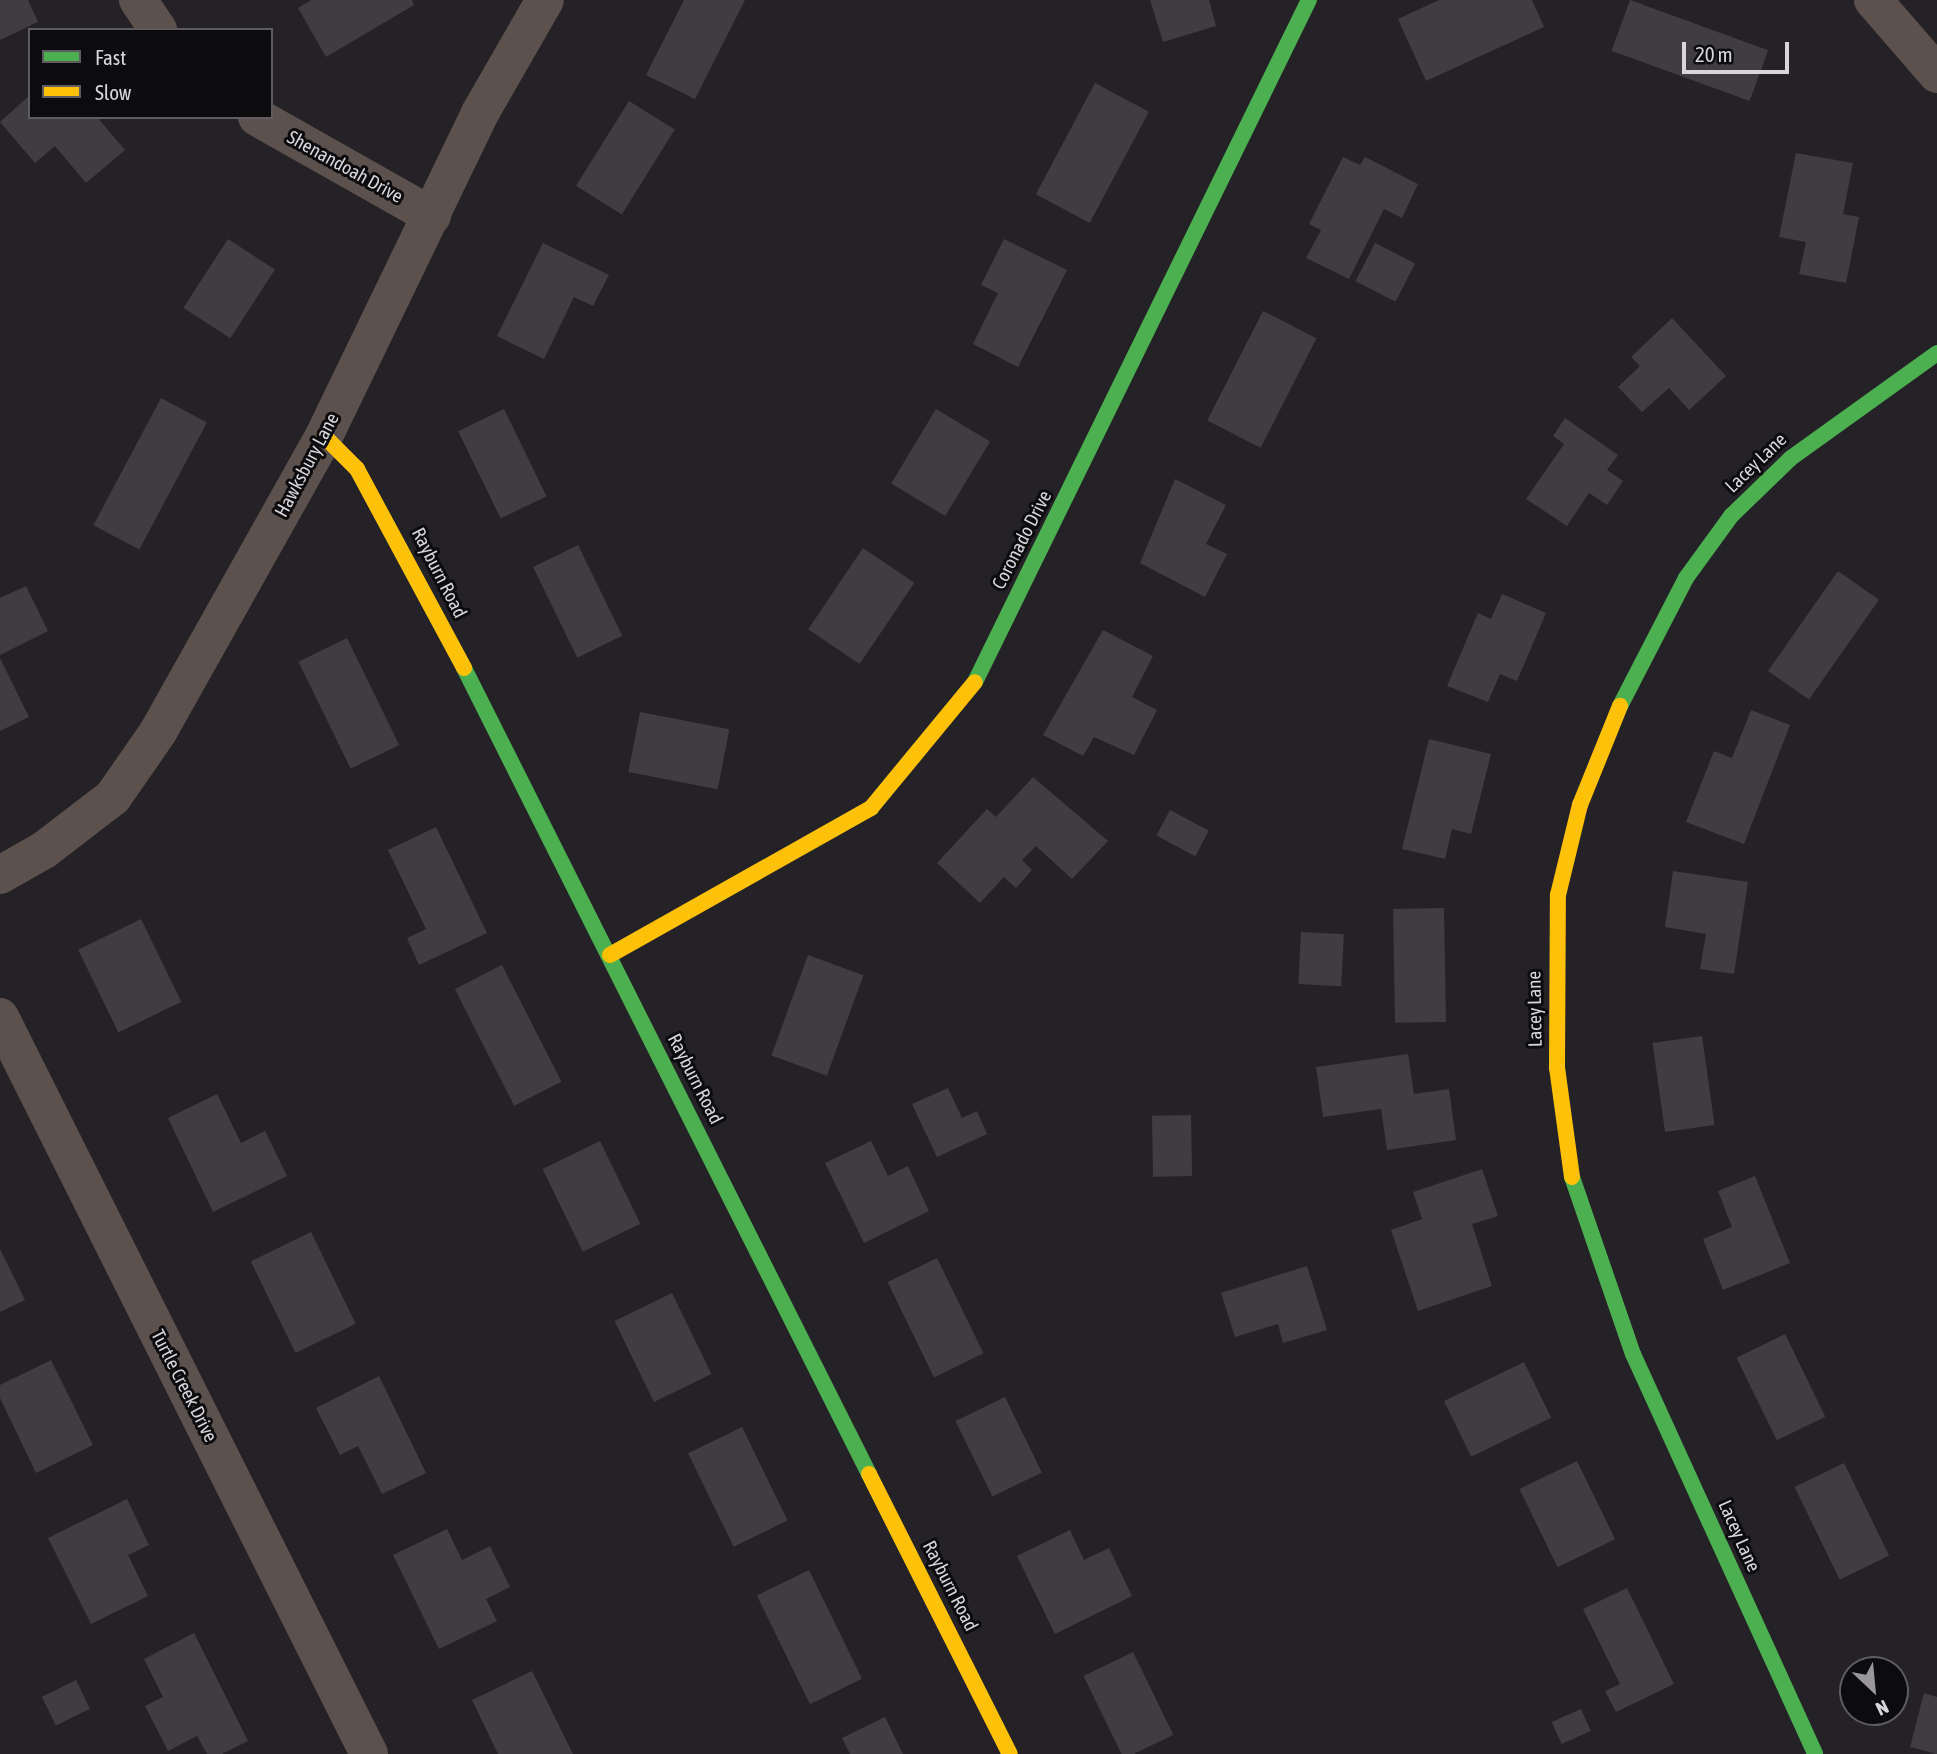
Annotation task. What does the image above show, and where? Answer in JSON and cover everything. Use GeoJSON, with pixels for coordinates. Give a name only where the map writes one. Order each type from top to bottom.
{"type":"FeatureCollection","features":[{"type":"Feature","properties":{"kind":"street"},"geometry":{"type":"LineString","coordinates":[[138,0],[157,28]]}},
{"type":"Feature","properties":{"kind":"street","name":"Hawksbury Lane"},"geometry":{"type":"LineString","coordinates":[[0,874],[44,850],[113,797],[158,732],[324,436],[480,113],[545,0]]}},
{"type":"Feature","properties":{"kind":"street","name":"Coronado Drive"},"geometry":{"type":"LineString","coordinates":[[610,955],[872,808],[971,689],[1256,119],[1309,0]]}},
{"type":"Feature","properties":{"kind":"street"},"geometry":{"type":"LineString","coordinates":[[1873,0],[1937,74]]}},
{"type":"Feature","properties":{"kind":"street","name":"Shenandoah Drive"},"geometry":{"type":"LineString","coordinates":[[261,119],[432,216]]}},
{"type":"Feature","properties":{"kind":"street","name":"Lacey Lane"},"geometry":{"type":"LineString","coordinates":[[1815,1754],[1633,1354],[1586,1232],[1565,1150],[1557,1068],[1558,895],[1580,805],[1609,727],[1686,578],[1731,516],[1791,458],[1937,353]]}},
{"type":"Feature","properties":{"kind":"street","name":"Rayburn Road"},"geometry":{"type":"LineString","coordinates":[[324,436],[357,469],[404,550],[1010,1754]]}},
{"type":"Feature","properties":{"kind":"street","name":"Turtle Creek Drive"},"geometry":{"type":"LineString","coordinates":[[0,1017],[369,1754]]}},
{"type":"Feature","properties":{"kind":"building"},"geometry":{"type":"Polygon","coordinates":[[[0,0],[28,0],[38,22],[0,40],[0,0]]]}},
{"type":"Feature","properties":{"kind":"building"},"geometry":{"type":"Polygon","coordinates":[[[311,0],[412,0],[414,5],[326,57],[298,8],[311,0]]]}},
{"type":"Feature","properties":{"kind":"building"},"geometry":{"type":"Polygon","coordinates":[[[684,0],[745,0],[695,99],[646,75],[684,0]]]}},
{"type":"Feature","properties":{"kind":"building"},"geometry":{"type":"Polygon","coordinates":[[[1150,0],[1209,0],[1216,26],[1163,42],[1150,0]]]}},
{"type":"Feature","properties":{"kind":"building"},"geometry":{"type":"Polygon","coordinates":[[[1439,0],[1532,0],[1544,27],[1426,81],[1398,19],[1439,0]]]}},
{"type":"Feature","properties":{"kind":"building"},"geometry":{"type":"Polygon","coordinates":[[[1630,0],[1768,50],[1750,101],[1612,51],[1630,0]]]}},
{"type":"Feature","properties":{"kind":"building"},"geometry":{"type":"Polygon","coordinates":[[[1095,83],[1149,112],[1090,223],[1036,194],[1095,83]]]}},
{"type":"Feature","properties":{"kind":"building"},"geometry":{"type":"Polygon","coordinates":[[[28,97],[28,119],[99,119],[125,150],[86,183],[55,146],[35,163],[0,122],[28,97]]]}},
{"type":"Feature","properties":{"kind":"building"},"geometry":{"type":"Polygon","coordinates":[[[629,101],[675,130],[622,214],[576,186],[629,101]]]}},
{"type":"Feature","properties":{"kind":"building"},"geometry":{"type":"Polygon","coordinates":[[[1796,153],[1853,163],[1843,214],[1859,217],[1846,283],[1799,274],[1806,242],[1779,237],[1796,153]]]}},
{"type":"Feature","properties":{"kind":"building"},"geometry":{"type":"Polygon","coordinates":[[[1343,157],[1360,165],[1365,157],[1418,184],[1402,218],[1384,209],[1349,279],[1306,258],[1321,230],[1309,224],[1343,157]]]}},
{"type":"Feature","properties":{"kind":"building"},"geometry":{"type":"Polygon","coordinates":[[[228,239],[275,269],[230,338],[183,308],[228,239]]]}},
{"type":"Feature","properties":{"kind":"building"},"geometry":{"type":"Polygon","coordinates":[[[1004,239],[1067,270],[1018,367],[973,344],[998,293],[981,285],[1004,239]]]}},
{"type":"Feature","properties":{"kind":"building"},"geometry":{"type":"Polygon","coordinates":[[[543,243],[609,275],[593,306],[574,297],[544,359],[497,336],[543,243]]]}},
{"type":"Feature","properties":{"kind":"building"},"geometry":{"type":"Polygon","coordinates":[[[1375,243],[1415,263],[1396,302],[1355,281],[1375,243]]]}},
{"type":"Feature","properties":{"kind":"building"},"geometry":{"type":"Polygon","coordinates":[[[1263,311],[1316,338],[1261,448],[1207,421],[1263,311]]]}},
{"type":"Feature","properties":{"kind":"building"},"geometry":{"type":"Polygon","coordinates":[[[1672,318],[1726,376],[1689,410],[1669,388],[1642,412],[1618,387],[1640,366],[1631,357],[1672,318]]]}},
{"type":"Feature","properties":{"kind":"building"},"geometry":{"type":"Polygon","coordinates":[[[161,398],[207,422],[139,550],[93,525],[161,398]]]}},
{"type":"Feature","properties":{"kind":"building"},"geometry":{"type":"Polygon","coordinates":[[[504,409],[547,496],[501,519],[458,431],[504,409]]]}},
{"type":"Feature","properties":{"kind":"building"},"geometry":{"type":"Polygon","coordinates":[[[936,409],[990,441],[945,516],[891,484],[936,409]]]}},
{"type":"Feature","properties":{"kind":"building"},"geometry":{"type":"Polygon","coordinates":[[[1565,418],[1618,455],[1607,470],[1623,481],[1607,505],[1589,493],[1567,526],[1526,499],[1564,444],[1553,436],[1565,418]]]}},
{"type":"Feature","properties":{"kind":"building"},"geometry":{"type":"Polygon","coordinates":[[[1175,479],[1226,505],[1206,544],[1227,554],[1205,597],[1140,563],[1175,479]]]}},
{"type":"Feature","properties":{"kind":"building"},"geometry":{"type":"Polygon","coordinates":[[[578,545],[622,636],[577,658],[533,567],[578,545]]]}},
{"type":"Feature","properties":{"kind":"building"},"geometry":{"type":"Polygon","coordinates":[[[863,548],[914,583],[860,664],[808,629],[863,548]]]}},
{"type":"Feature","properties":{"kind":"building"},"geometry":{"type":"Polygon","coordinates":[[[1838,571],[1879,600],[1809,700],[1768,671],[1838,571]]]}},
{"type":"Feature","properties":{"kind":"building"},"geometry":{"type":"Polygon","coordinates":[[[26,586],[48,631],[0,655],[0,598],[26,586]]]}},
{"type":"Feature","properties":{"kind":"building"},"geometry":{"type":"Polygon","coordinates":[[[1502,594],[1546,613],[1517,681],[1500,674],[1488,702],[1447,686],[1478,613],[1491,619],[1502,594]]]}},
{"type":"Feature","properties":{"kind":"building"},"geometry":{"type":"Polygon","coordinates":[[[1103,630],[1153,656],[1132,697],[1157,710],[1134,755],[1094,737],[1083,756],[1043,735],[1103,630]]]}},
{"type":"Feature","properties":{"kind":"building"},"geometry":{"type":"Polygon","coordinates":[[[347,638],[399,745],[351,769],[298,662],[347,638]]]}},
{"type":"Feature","properties":{"kind":"building"},"geometry":{"type":"Polygon","coordinates":[[[0,658],[29,717],[0,731],[0,658]]]}},
{"type":"Feature","properties":{"kind":"building"},"geometry":{"type":"Polygon","coordinates":[[[1751,710],[1790,725],[1744,844],[1686,822],[1714,751],[1732,758],[1751,710]]]}},
{"type":"Feature","properties":{"kind":"building"},"geometry":{"type":"Polygon","coordinates":[[[640,712],[729,729],[718,789],[628,772],[640,712]]]}},
{"type":"Feature","properties":{"kind":"building"},"geometry":{"type":"Polygon","coordinates":[[[1429,739],[1491,754],[1471,834],[1452,829],[1445,859],[1402,849],[1429,739]]]}},
{"type":"Feature","properties":{"kind":"building"},"geometry":{"type":"Polygon","coordinates":[[[1033,777],[1108,841],[1072,879],[1036,846],[1022,860],[1032,870],[1016,888],[1004,877],[980,903],[937,863],[987,809],[996,817],[1033,777]]]}},
{"type":"Feature","properties":{"kind":"building"},"geometry":{"type":"Polygon","coordinates":[[[1170,810],[1209,831],[1195,856],[1156,836],[1170,810]]]}},
{"type":"Feature","properties":{"kind":"building"},"geometry":{"type":"Polygon","coordinates":[[[436,827],[487,933],[419,965],[407,938],[426,929],[388,850],[436,827]]]}},
{"type":"Feature","properties":{"kind":"building"},"geometry":{"type":"Polygon","coordinates":[[[1673,871],[1748,882],[1734,974],[1700,969],[1706,934],[1665,927],[1673,871]]]}},
{"type":"Feature","properties":{"kind":"building"},"geometry":{"type":"Polygon","coordinates":[[[1444,908],[1446,1022],[1395,1023],[1393,909],[1444,908]]]}},
{"type":"Feature","properties":{"kind":"building"},"geometry":{"type":"Polygon","coordinates":[[[141,919],[181,1002],[118,1032],[78,950],[141,919]]]}},
{"type":"Feature","properties":{"kind":"building"},"geometry":{"type":"Polygon","coordinates":[[[1301,932],[1344,934],[1341,986],[1298,984],[1301,932]]]}},
{"type":"Feature","properties":{"kind":"building"},"geometry":{"type":"Polygon","coordinates":[[[808,955],[863,975],[827,1076],[771,1056],[808,955]]]}},
{"type":"Feature","properties":{"kind":"building"},"geometry":{"type":"Polygon","coordinates":[[[502,965],[561,1082],[514,1106],[455,989],[502,965]]]}},
{"type":"Feature","properties":{"kind":"building"},"geometry":{"type":"Polygon","coordinates":[[[1702,1036],[1715,1125],[1665,1132],[1652,1043],[1702,1036]]]}},
{"type":"Feature","properties":{"kind":"building"},"geometry":{"type":"Polygon","coordinates":[[[1408,1054],[1414,1094],[1449,1089],[1456,1140],[1387,1150],[1381,1109],[1323,1117],[1316,1067],[1408,1054]]]}},
{"type":"Feature","properties":{"kind":"building"},"geometry":{"type":"Polygon","coordinates":[[[948,1088],[962,1118],[977,1111],[987,1134],[937,1157],[912,1104],[948,1088]]]}},
{"type":"Feature","properties":{"kind":"building"},"geometry":{"type":"Polygon","coordinates":[[[217,1094],[241,1143],[265,1131],[287,1176],[213,1212],[168,1118],[217,1094]]]}},
{"type":"Feature","properties":{"kind":"building"},"geometry":{"type":"Polygon","coordinates":[[[1191,1115],[1192,1176],[1153,1177],[1152,1116],[1191,1115]]]}},
{"type":"Feature","properties":{"kind":"building"},"geometry":{"type":"Polygon","coordinates":[[[600,1141],[640,1224],[583,1252],[542,1169],[600,1141]]]}},
{"type":"Feature","properties":{"kind":"building"},"geometry":{"type":"Polygon","coordinates":[[[871,1141],[888,1176],[908,1166],[929,1211],[864,1243],[825,1163],[871,1141]]]}},
{"type":"Feature","properties":{"kind":"building"},"geometry":{"type":"Polygon","coordinates":[[[1482,1169],[1498,1216],[1472,1224],[1492,1286],[1418,1311],[1391,1230],[1422,1219],[1413,1192],[1482,1169]]]}},
{"type":"Feature","properties":{"kind":"building"},"geometry":{"type":"Polygon","coordinates":[[[1755,1176],[1790,1263],[1723,1290],[1703,1239],[1732,1227],[1718,1191],[1755,1176]]]}},
{"type":"Feature","properties":{"kind":"building"},"geometry":{"type":"Polygon","coordinates":[[[311,1232],[356,1324],[295,1353],[251,1261],[311,1232]]]}},
{"type":"Feature","properties":{"kind":"building"},"geometry":{"type":"Polygon","coordinates":[[[0,1249],[25,1300],[0,1312],[0,1249]]]}},
{"type":"Feature","properties":{"kind":"building"},"geometry":{"type":"Polygon","coordinates":[[[937,1258],[983,1353],[934,1377],[888,1282],[937,1258]]]}},
{"type":"Feature","properties":{"kind":"building"},"geometry":{"type":"Polygon","coordinates":[[[1307,1266],[1327,1330],[1283,1343],[1278,1324],[1235,1337],[1221,1293],[1307,1266]]]}},
{"type":"Feature","properties":{"kind":"building"},"geometry":{"type":"Polygon","coordinates":[[[672,1293],[711,1374],[654,1402],[614,1321],[672,1293]]]}},
{"type":"Feature","properties":{"kind":"building"},"geometry":{"type":"Polygon","coordinates":[[[1785,1334],[1825,1417],[1777,1440],[1736,1358],[1785,1334]]]}},
{"type":"Feature","properties":{"kind":"building"},"geometry":{"type":"Polygon","coordinates":[[[51,1360],[93,1445],[36,1473],[0,1398],[0,1385],[51,1360]]]}},
{"type":"Feature","properties":{"kind":"building"},"geometry":{"type":"Polygon","coordinates":[[[1524,1362],[1551,1418],[1471,1457],[1444,1401],[1524,1362]]]}},
{"type":"Feature","properties":{"kind":"building"},"geometry":{"type":"Polygon","coordinates":[[[379,1376],[426,1473],[382,1494],[358,1446],[340,1455],[316,1408],[379,1376]]]}},
{"type":"Feature","properties":{"kind":"building"},"geometry":{"type":"Polygon","coordinates":[[[1005,1397],[1042,1472],[992,1497],[956,1421],[1005,1397]]]}},
{"type":"Feature","properties":{"kind":"building"},"geometry":{"type":"Polygon","coordinates":[[[742,1427],[788,1520],[734,1547],[688,1453],[742,1427]]]}},
{"type":"Feature","properties":{"kind":"building"},"geometry":{"type":"Polygon","coordinates":[[[1577,1461],[1615,1539],[1558,1567],[1519,1489],[1577,1461]]]}},
{"type":"Feature","properties":{"kind":"building"},"geometry":{"type":"Polygon","coordinates":[[[1844,1463],[1889,1556],[1840,1580],[1795,1487],[1844,1463]]]}},
{"type":"Feature","properties":{"kind":"building"},"geometry":{"type":"Polygon","coordinates":[[[127,1499],[149,1545],[128,1555],[148,1596],[91,1624],[48,1538],[127,1499]]]}},
{"type":"Feature","properties":{"kind":"building"},"geometry":{"type":"Polygon","coordinates":[[[447,1529],[462,1560],[490,1546],[510,1587],[486,1599],[497,1621],[439,1649],[393,1555],[447,1529]]]}},
{"type":"Feature","properties":{"kind":"building"},"geometry":{"type":"Polygon","coordinates":[[[1070,1530],[1084,1560],[1109,1548],[1132,1596],[1055,1634],[1017,1556],[1070,1530]]]}},
{"type":"Feature","properties":{"kind":"building"},"geometry":{"type":"Polygon","coordinates":[[[809,1570],[862,1679],[810,1704],[757,1595],[809,1570]]]}},
{"type":"Feature","properties":{"kind":"building"},"geometry":{"type":"Polygon","coordinates":[[[1627,1588],[1674,1684],[1616,1712],[1605,1691],[1620,1684],[1583,1609],[1627,1588]]]}},
{"type":"Feature","properties":{"kind":"building"},"geometry":{"type":"Polygon","coordinates":[[[194,1633],[248,1741],[222,1754],[207,1754],[197,1736],[168,1751],[145,1706],[163,1697],[144,1659],[194,1633]]]}},
{"type":"Feature","properties":{"kind":"building"},"geometry":{"type":"Polygon","coordinates":[[[1133,1652],[1173,1735],[1134,1754],[1122,1754],[1084,1676],[1133,1652]]]}},
{"type":"Feature","properties":{"kind":"building"},"geometry":{"type":"Polygon","coordinates":[[[532,1671],[573,1754],[498,1754],[472,1700],[532,1671]]]}},
{"type":"Feature","properties":{"kind":"building"},"geometry":{"type":"Polygon","coordinates":[[[76,1680],[90,1709],[56,1725],[42,1697],[76,1680]]]}},
{"type":"Feature","properties":{"kind":"building"},"geometry":{"type":"Polygon","coordinates":[[[1924,1693],[1937,1697],[1937,1754],[1910,1747],[1924,1693]]]}},
{"type":"Feature","properties":{"kind":"building"},"geometry":{"type":"Polygon","coordinates":[[[1581,1709],[1591,1731],[1562,1744],[1552,1722],[1581,1709]]]}},
{"type":"Feature","properties":{"kind":"building"},"geometry":{"type":"Polygon","coordinates":[[[885,1717],[903,1754],[850,1754],[842,1738],[885,1717]]]}},
{"type":"Feature","properties":{"kind":"traffic: fast"},"geometry":{"type":"LineString","coordinates":[[975,682],[1309,0]]}},
{"type":"Feature","properties":{"kind":"traffic: fast"},"geometry":{"type":"LineString","coordinates":[[1620,706],[1686,578],[1731,516],[1791,458],[1937,353]]}},
{"type":"Feature","properties":{"kind":"traffic: fast"},"geometry":{"type":"LineString","coordinates":[[464,668],[869,1474]]}},
{"type":"Feature","properties":{"kind":"traffic: fast"},"geometry":{"type":"LineString","coordinates":[[1572,1177],[1633,1354],[1815,1754]]}},
{"type":"Feature","properties":{"kind":"traffic: slow"},"geometry":{"type":"LineString","coordinates":[[324,436],[357,469],[464,668]]}},
{"type":"Feature","properties":{"kind":"traffic: slow"},"geometry":{"type":"LineString","coordinates":[[610,955],[871,808],[975,682]]}},
{"type":"Feature","properties":{"kind":"traffic: slow"},"geometry":{"type":"LineString","coordinates":[[1572,1177],[1557,1068],[1558,895],[1580,805],[1620,706]]}},
{"type":"Feature","properties":{"kind":"traffic: slow"},"geometry":{"type":"LineString","coordinates":[[869,1474],[1010,1754]]}}]}
